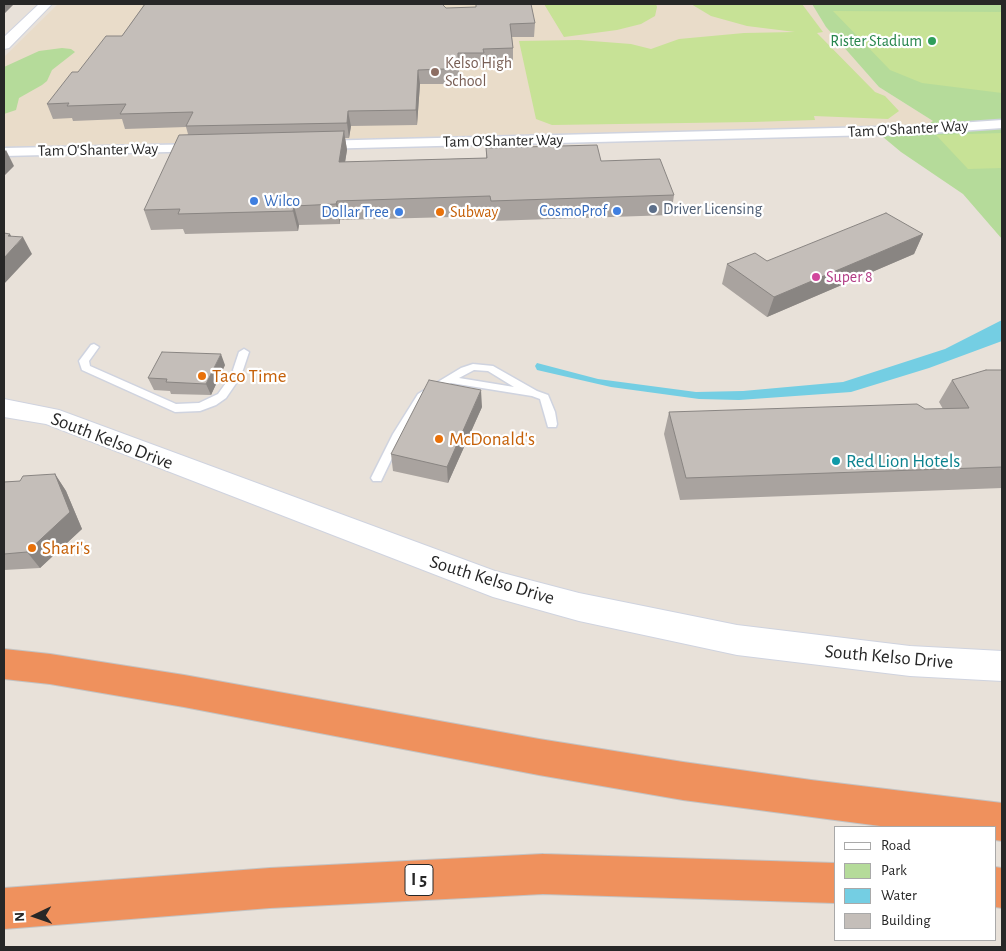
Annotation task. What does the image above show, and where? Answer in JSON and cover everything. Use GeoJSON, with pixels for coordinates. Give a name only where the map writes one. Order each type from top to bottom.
{"type":"FeatureCollection","features":[{"type":"Feature","properties":{"kind":"highway"},"geometry":{"type":"LineString","coordinates":[[4,664],[50,669],[184,691],[539,757],[683,781],[1002,822]]}},
{"type":"Feature","properties":{"kind":"highway","name":"I 5"},"geometry":{"type":"LineString","coordinates":[[4,909],[270,888],[543,874],[834,882]]}},
{"type":"Feature","properties":{"kind":"main road"},"geometry":{"type":"LineString","coordinates":[[4,45],[46,4]]}},
{"type":"Feature","properties":{"kind":"main road","name":"South Kelso Drive"},"geometry":{"type":"LineString","coordinates":[[4,408],[50,416],[493,584],[579,607],[737,640],[910,661],[1002,666]]}},
{"type":"Feature","properties":{"kind":"street","name":"Tam O'Shanter Way"},"geometry":{"type":"LineString","coordinates":[[304,146],[915,130],[1002,124]]}},
{"type":"Feature","properties":{"kind":"street","name":"Tam O'Shanter Way"},"geometry":{"type":"LineString","coordinates":[[4,152],[217,148]]}},
{"type":"Feature","properties":{"kind":"lane"},"geometry":{"type":"LineString","coordinates":[[94,347],[84,362],[85,368],[175,408],[200,407],[212,402],[222,396],[232,382]]}},
{"type":"Feature","properties":{"kind":"lane"},"geometry":{"type":"LineString","coordinates":[[238,370],[244,352]]}},
{"type":"Feature","properties":{"kind":"lane"},"geometry":{"type":"LineString","coordinates":[[377,478],[407,419],[422,396],[473,367],[490,368],[533,393],[544,397],[552,424]]}},
{"type":"Feature","properties":{"kind":"lane"},"geometry":{"type":"LineString","coordinates":[[451,380],[533,393]]}},
{"type":"Feature","properties":{"kind":"shaded area","name":"Kelso High School"},"geometry":{"type":"Polygon","coordinates":[[[58,4],[812,4],[826,27],[879,87],[933,121],[925,126],[4,147],[4,57],[58,4]]]}},
{"type":"Feature","properties":{"kind":"green space"},"geometry":{"type":"Polygon","coordinates":[[[544,4],[656,4],[657,7],[655,16],[641,24],[617,30],[564,37],[544,4]]]}},
{"type":"Feature","properties":{"kind":"green space"},"geometry":{"type":"Polygon","coordinates":[[[691,4],[802,4],[823,32],[817,33],[875,92],[885,96],[899,111],[888,119],[814,116],[815,120],[752,122],[552,125],[536,119],[519,41],[579,40],[631,44],[651,49],[679,39],[744,33],[795,32],[747,26],[711,16],[691,4]]]}},
{"type":"Feature","properties":{"kind":"green space"},"geometry":{"type":"Polygon","coordinates":[[[812,4],[1002,4],[1002,239],[963,194],[901,152],[871,127],[925,126],[933,121],[879,87],[826,27],[812,4]]]}},
{"type":"Feature","properties":{"kind":"green space","name":"Rister Stadium"},"geometry":{"type":"Polygon","coordinates":[[[833,11],[1002,12],[1002,93],[922,83],[890,70],[833,11]]]}},
{"type":"Feature","properties":{"kind":"green space"},"geometry":{"type":"Polygon","coordinates":[[[62,48],[71,49],[75,52],[52,70],[47,81],[19,98],[16,110],[4,114],[4,67],[39,51],[62,48]]]}},
{"type":"Feature","properties":{"kind":"green space"},"geometry":{"type":"Polygon","coordinates":[[[1002,133],[1002,168],[968,169],[936,135],[1002,133]]]}},
{"type":"Feature","properties":{"kind":"water"},"geometry":{"type":"Polygon","coordinates":[[[1002,320],[1002,341],[929,368],[851,392],[739,400],[699,399],[611,387],[537,370],[535,366],[537,363],[598,379],[696,392],[743,391],[843,382],[945,349],[1002,320]]]}},
{"type":"Feature","properties":{"kind":"building"},"geometry":{"type":"Polygon","coordinates":[[[145,4],[442,4],[446,8],[476,7],[476,4],[531,4],[535,23],[510,24],[513,48],[483,49],[484,53],[458,53],[458,63],[445,63],[445,69],[418,70],[416,110],[348,111],[347,123],[186,126],[193,112],[120,114],[126,104],[67,106],[69,103],[47,104],[72,72],[78,72],[106,36],[122,36],[145,4]]]}},
{"type":"Feature","properties":{"kind":"building"},"geometry":{"type":"Polygon","coordinates":[[[344,131],[339,162],[487,158],[486,148],[597,145],[601,161],[660,159],[674,195],[491,201],[490,196],[337,201],[336,204],[294,206],[293,211],[178,214],[180,209],[144,210],[179,135],[344,131]]]}},
{"type":"Feature","properties":{"kind":"building"},"geometry":{"type":"Polygon","coordinates":[[[886,213],[923,234],[774,297],[727,264],[755,253],[767,261],[886,213]]]}},
{"type":"Feature","properties":{"kind":"building"},"geometry":{"type":"Polygon","coordinates":[[[4,233],[10,234],[8,236],[23,237],[4,258],[4,233]]]}},
{"type":"Feature","properties":{"kind":"building"},"geometry":{"type":"Polygon","coordinates":[[[162,352],[221,354],[206,384],[166,382],[167,379],[148,378],[162,352]]]}},
{"type":"Feature","properties":{"kind":"building","name":"Red Lion Hotels"},"geometry":{"type":"Polygon","coordinates":[[[986,370],[1002,370],[1002,467],[686,478],[669,412],[917,404],[925,409],[969,408],[952,380],[986,370]]]}},
{"type":"Feature","properties":{"kind":"building","name":"McDonald's"},"geometry":{"type":"Polygon","coordinates":[[[429,380],[481,390],[447,467],[391,454],[429,380]]]}},
{"type":"Feature","properties":{"kind":"building","name":"Shari's"},"geometry":{"type":"Polygon","coordinates":[[[55,474],[70,512],[27,552],[4,554],[4,482],[20,481],[23,476],[55,474]]]}},
{"type":"Feature","properties":{"kind":"place","name":"Rister Stadium"},"geometry":{"type":"Point","coordinates":[932,41]}},
{"type":"Feature","properties":{"kind":"place","name":"Kelso High School"},"geometry":{"type":"Point","coordinates":[435,72]}},
{"type":"Feature","properties":{"kind":"place","name":"Wilco"},"geometry":{"type":"Point","coordinates":[254,201]}},
{"type":"Feature","properties":{"kind":"place","name":"Driver Licensing"},"geometry":{"type":"Point","coordinates":[653,209]}},
{"type":"Feature","properties":{"kind":"place","name":"CosmoProf"},"geometry":{"type":"Point","coordinates":[617,211]}},
{"type":"Feature","properties":{"kind":"place","name":"Dollar Tree"},"geometry":{"type":"Point","coordinates":[399,212]}},
{"type":"Feature","properties":{"kind":"place","name":"Subway"},"geometry":{"type":"Point","coordinates":[440,212]}},
{"type":"Feature","properties":{"kind":"place","name":"Super 8"},"geometry":{"type":"Point","coordinates":[816,277]}},
{"type":"Feature","properties":{"kind":"place","name":"Taco Time"},"geometry":{"type":"Point","coordinates":[202,376]}},
{"type":"Feature","properties":{"kind":"place","name":"McDonald's"},"geometry":{"type":"Point","coordinates":[439,439]}},
{"type":"Feature","properties":{"kind":"place","name":"Red Lion Hotels"},"geometry":{"type":"Point","coordinates":[836,461]}},
{"type":"Feature","properties":{"kind":"place","name":"Shari's"},"geometry":{"type":"Point","coordinates":[32,548]}}]}
